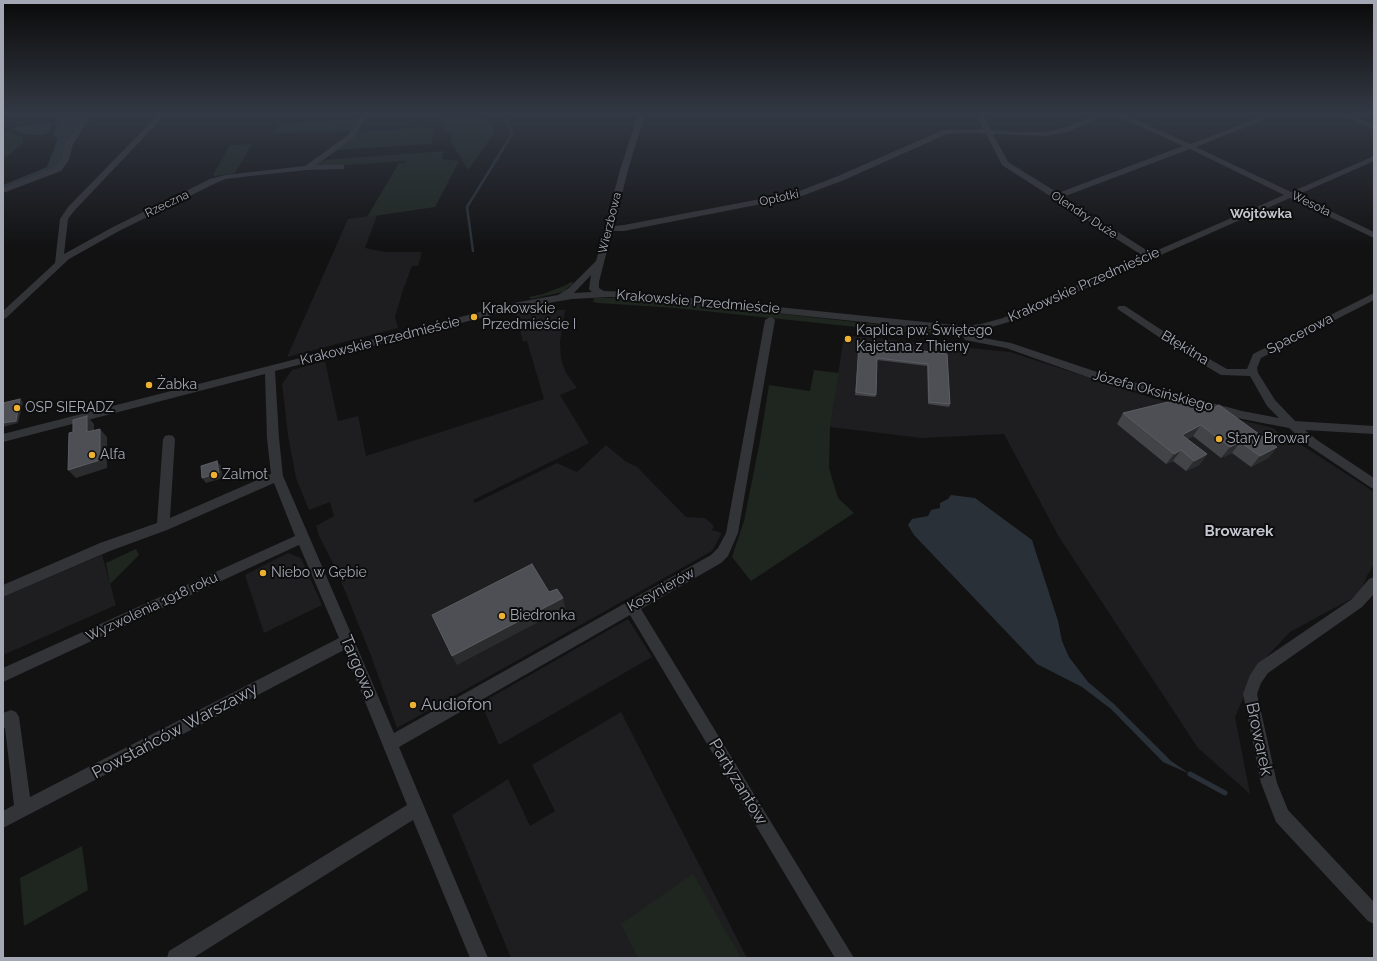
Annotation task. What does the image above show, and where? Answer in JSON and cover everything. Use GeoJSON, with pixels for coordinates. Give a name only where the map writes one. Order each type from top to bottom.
{"type":"FeatureCollection","features":[{"type":"Feature","properties":{"kind":"street"},"geometry":{"type":"LineString","coordinates":[[3,191],[58,169],[65,159]]}},
{"type":"Feature","properties":{"kind":"street"},"geometry":{"type":"LineString","coordinates":[[59,262],[62,229],[67,214],[120,159]]}},
{"type":"Feature","properties":{"kind":"street"},"geometry":{"type":"LineString","coordinates":[[307,168],[320,159]]}},
{"type":"Feature","properties":{"kind":"street","name":"Wierzbowa"},"geometry":{"type":"LineString","coordinates":[[601,294],[593,286],[628,159]]}},
{"type":"Feature","properties":{"kind":"street","name":"Opłotki"},"geometry":{"type":"LineString","coordinates":[[608,229],[624,228],[792,196],[841,178],[884,159]]}},
{"type":"Feature","properties":{"kind":"street","name":"Olendry Duże"},"geometry":{"type":"LineString","coordinates":[[1003,159],[1005,163],[1056,197],[1149,256]]}},
{"type":"Feature","properties":{"kind":"street"},"geometry":{"type":"LineString","coordinates":[[1056,197],[1158,159]]}},
{"type":"Feature","properties":{"kind":"street","name":"Wesoła"},"geometry":{"type":"LineString","coordinates":[[1215,159],[1374,235]]}},
{"type":"Feature","properties":{"kind":"street","name":"Krakowskie Przedmieście"},"geometry":{"type":"LineString","coordinates":[[3,438],[519,305],[562,297],[601,294],[672,298],[967,333],[992,325],[1372,159]]}},
{"type":"Feature","properties":{"kind":"street","name":"Rzeczna"},"geometry":{"type":"LineString","coordinates":[[3,316],[59,262],[116,229],[218,179],[307,168],[341,167]]}},
{"type":"Feature","properties":{"kind":"street","name":"Wierzbowa"},"geometry":{"type":"LineString","coordinates":[[562,297],[572,290],[599,262]]}},
{"type":"Feature","properties":{"kind":"street","name":"Spacerowa"},"geometry":{"type":"LineString","coordinates":[[1253,373],[1252,368],[1257,356],[1374,296]]}},
{"type":"Feature","properties":{"kind":"street","name":"Błękitna"},"geometry":{"type":"LineString","coordinates":[[1122,308],[1179,346],[1225,372],[1253,373]]}},
{"type":"Feature","properties":{"kind":"street","name":"Kosynierów"},"geometry":{"type":"LineString","coordinates":[[390,744],[716,559],[723,552],[732,533],[770,320]]}},
{"type":"Feature","properties":{"kind":"street"},"geometry":{"type":"LineString","coordinates":[[992,325],[1007,345]]}},
{"type":"Feature","properties":{"kind":"street","name":"Józefa Oksińskiego"},"geometry":{"type":"LineString","coordinates":[[967,333],[980,341],[1007,345],[1130,386],[1242,415],[1292,425],[1374,430]]}},
{"type":"Feature","properties":{"kind":"street","name":"Targowa"},"geometry":{"type":"LineString","coordinates":[[270,369],[273,438],[277,476],[302,538],[418,808],[440,866],[479,958]]}},
{"type":"Feature","properties":{"kind":"street"},"geometry":{"type":"LineString","coordinates":[[1253,373],[1271,403],[1292,425],[1313,443],[1374,484]]}},
{"type":"Feature","properties":{"kind":"street"},"geometry":{"type":"LineString","coordinates":[[163,526],[169,439]]}},
{"type":"Feature","properties":{"kind":"street"},"geometry":{"type":"LineString","coordinates":[[3,591],[105,547],[163,526],[277,476]]}},
{"type":"Feature","properties":{"kind":"street","name":"Wyzwolenia 1918 roku"},"geometry":{"type":"LineString","coordinates":[[3,675],[302,538]]}},
{"type":"Feature","properties":{"kind":"street","name":"Browarek"},"geometry":{"type":"LineString","coordinates":[[1374,583],[1357,603],[1263,668],[1255,680],[1250,694],[1269,782],[1282,816],[1374,915]]}},
{"type":"Feature","properties":{"kind":"street","name":"Partyzantów"},"geometry":{"type":"LineString","coordinates":[[632,606],[845,958]]}},
{"type":"Feature","properties":{"kind":"street","name":"Powstańców Warszawy"},"geometry":{"type":"LineString","coordinates":[[3,820],[347,641]]}},
{"type":"Feature","properties":{"kind":"street"},"geometry":{"type":"LineString","coordinates":[[3,721],[11,717],[23,810]]}},
{"type":"Feature","properties":{"kind":"street"},"geometry":{"type":"LineString","coordinates":[[176,958],[418,808]]}},
{"type":"Feature","properties":{"kind":"shaded area"},"geometry":{"type":"Polygon","coordinates":[[[50,159],[61,159],[56,167],[3,189],[3,185],[47,167],[50,159]]]}},
{"type":"Feature","properties":{"kind":"shaded area"},"geometry":{"type":"Polygon","coordinates":[[[222,159],[243,159],[235,173],[216,176],[213,175],[222,159]]]}},
{"type":"Feature","properties":{"kind":"shaded area"},"geometry":{"type":"Polygon","coordinates":[[[442,159],[459,161],[435,207],[367,217],[399,163],[405,163],[407,161],[312,167],[324,160],[442,159]]]}},
{"type":"Feature","properties":{"kind":"shaded area"},"geometry":{"type":"Polygon","coordinates":[[[461,159],[476,159],[468,170],[461,159]]]}},
{"type":"Feature","properties":{"kind":"shaded area"},"geometry":{"type":"Polygon","coordinates":[[[377,215],[365,248],[386,252],[422,252],[418,266],[412,266],[403,290],[395,317],[398,328],[287,357],[348,219],[377,215]]]}},
{"type":"Feature","properties":{"kind":"shaded area"},"geometry":{"type":"Polygon","coordinates":[[[571,282],[574,283],[563,292],[531,299],[529,297],[543,294],[571,282]]]}},
{"type":"Feature","properties":{"kind":"shaded area"},"geometry":{"type":"Polygon","coordinates":[[[594,298],[653,300],[958,333],[961,336],[958,337],[904,332],[676,308],[598,303],[593,302],[594,298]]]}},
{"type":"Feature","properties":{"kind":"shaded area"},"geometry":{"type":"Polygon","coordinates":[[[529,310],[565,310],[560,342],[561,359],[566,373],[577,388],[560,395],[589,443],[473,500],[475,503],[557,463],[577,472],[606,445],[625,461],[637,467],[686,517],[705,518],[714,526],[712,530],[722,533],[712,551],[397,728],[370,653],[337,571],[319,536],[316,526],[334,516],[330,502],[309,510],[296,478],[288,435],[282,384],[292,370],[325,361],[338,421],[358,416],[366,456],[544,399],[527,341],[523,342],[516,313],[529,310]]]}},
{"type":"Feature","properties":{"kind":"shaded area"},"geometry":{"type":"Polygon","coordinates":[[[844,335],[1010,352],[1152,398],[1273,428],[1289,442],[1297,442],[1374,492],[1374,564],[1367,576],[1360,594],[1290,632],[1256,668],[1235,717],[1250,794],[1198,748],[1059,537],[1004,434],[922,438],[830,427],[844,335]]]}},
{"type":"Feature","properties":{"kind":"shaded area"},"geometry":{"type":"Polygon","coordinates":[[[814,370],[839,373],[830,427],[829,468],[838,498],[854,513],[751,581],[732,557],[744,521],[760,441],[769,385],[810,391],[814,370]]]}},
{"type":"Feature","properties":{"kind":"shaded area"},"geometry":{"type":"Polygon","coordinates":[[[951,495],[975,498],[1032,540],[1058,621],[1062,641],[1069,657],[1088,682],[1114,704],[1171,761],[1190,774],[1163,762],[1111,709],[1082,687],[1037,664],[914,535],[908,525],[912,519],[928,516],[931,510],[940,508],[940,503],[948,499],[951,495]]]}},
{"type":"Feature","properties":{"kind":"shaded area"},"geometry":{"type":"Polygon","coordinates":[[[136,549],[139,555],[110,584],[106,563],[136,549]]]}},
{"type":"Feature","properties":{"kind":"shaded area"},"geometry":{"type":"Polygon","coordinates":[[[288,553],[301,558],[322,605],[264,633],[245,575],[288,553]]]}},
{"type":"Feature","properties":{"kind":"shaded area"},"geometry":{"type":"Polygon","coordinates":[[[102,555],[116,605],[3,655],[3,597],[102,555]]]}},
{"type":"Feature","properties":{"kind":"shaded area"},"geometry":{"type":"Polygon","coordinates":[[[628,619],[652,657],[499,745],[481,703],[628,619]]]}},
{"type":"Feature","properties":{"kind":"shaded area"},"geometry":{"type":"Polygon","coordinates":[[[621,712],[747,958],[511,958],[452,815],[508,779],[530,826],[555,811],[532,765],[621,712]]]}},
{"type":"Feature","properties":{"kind":"shaded area"},"geometry":{"type":"Polygon","coordinates":[[[82,846],[88,890],[24,926],[20,878],[82,846]]]}},
{"type":"Feature","properties":{"kind":"shaded area"},"geometry":{"type":"Polygon","coordinates":[[[693,874],[741,958],[638,958],[621,924],[693,874]]]}},
{"type":"Feature","properties":{"kind":"building"},"geometry":{"type":"Polygon","coordinates":[[[859,343],[947,354],[950,404],[929,402],[928,364],[877,358],[876,395],[856,392],[859,343]]]}},
{"type":"Feature","properties":{"kind":"building"},"geometry":{"type":"Polygon","coordinates":[[[1184,396],[1205,412],[1219,405],[1277,447],[1260,456],[1240,442],[1230,447],[1201,425],[1182,435],[1207,454],[1194,461],[1181,450],[1174,454],[1123,413],[1176,400],[1184,396]]]}},
{"type":"Feature","properties":{"kind":"building"},"geometry":{"type":"Polygon","coordinates":[[[20,399],[16,421],[3,423],[3,403],[20,399]]]}},
{"type":"Feature","properties":{"kind":"building"},"geometry":{"type":"Polygon","coordinates":[[[87,416],[87,432],[100,429],[100,460],[68,470],[69,433],[73,432],[73,420],[87,416]]]}},
{"type":"Feature","properties":{"kind":"building"},"geometry":{"type":"Polygon","coordinates":[[[217,461],[219,473],[202,478],[201,466],[217,461]]]}},
{"type":"Feature","properties":{"kind":"building","name":"Biedronka"},"geometry":{"type":"Polygon","coordinates":[[[532,564],[549,592],[557,589],[563,598],[452,656],[432,615],[532,564]]]}},
{"type":"Feature","properties":{"kind":"waterway"},"geometry":{"type":"LineString","coordinates":[[473,251],[467,207],[497,159]]}},
{"type":"Feature","properties":{"kind":"waterway"},"geometry":{"type":"LineString","coordinates":[[1190,774],[1225,793]]}},
{"type":"Feature","properties":{"kind":"place","name":"Krakowskie Przedmieście I"},"geometry":{"type":"Point","coordinates":[474,317]}},
{"type":"Feature","properties":{"kind":"place","name":"Kaplica pw. Świętego Kajetana z Thieny"},"geometry":{"type":"Point","coordinates":[848,339]}},
{"type":"Feature","properties":{"kind":"place","name":"Żabka"},"geometry":{"type":"Point","coordinates":[149,385]}},
{"type":"Feature","properties":{"kind":"place","name":"OSP SIERADZ"},"geometry":{"type":"Point","coordinates":[17,408]}},
{"type":"Feature","properties":{"kind":"place","name":"Stary Browar"},"geometry":{"type":"Point","coordinates":[1219,439]}},
{"type":"Feature","properties":{"kind":"place","name":"Alfa"},"geometry":{"type":"Point","coordinates":[92,455]}},
{"type":"Feature","properties":{"kind":"place","name":"Zalmot"},"geometry":{"type":"Point","coordinates":[214,475]}},
{"type":"Feature","properties":{"kind":"place","name":"Niebo w Gębie"},"geometry":{"type":"Point","coordinates":[263,573]}},
{"type":"Feature","properties":{"kind":"place","name":"Biedronka"},"geometry":{"type":"Point","coordinates":[502,616]}},
{"type":"Feature","properties":{"kind":"place","name":"Audiofon"},"geometry":{"type":"Point","coordinates":[413,705]}},
{"type":"Feature","properties":{"kind":"district","name":"Wójtówka"},"geometry":{"type":"Point","coordinates":[1261,214]}},
{"type":"Feature","properties":{"kind":"district","name":"Browarek"},"geometry":{"type":"Point","coordinates":[1239,531]}}]}
